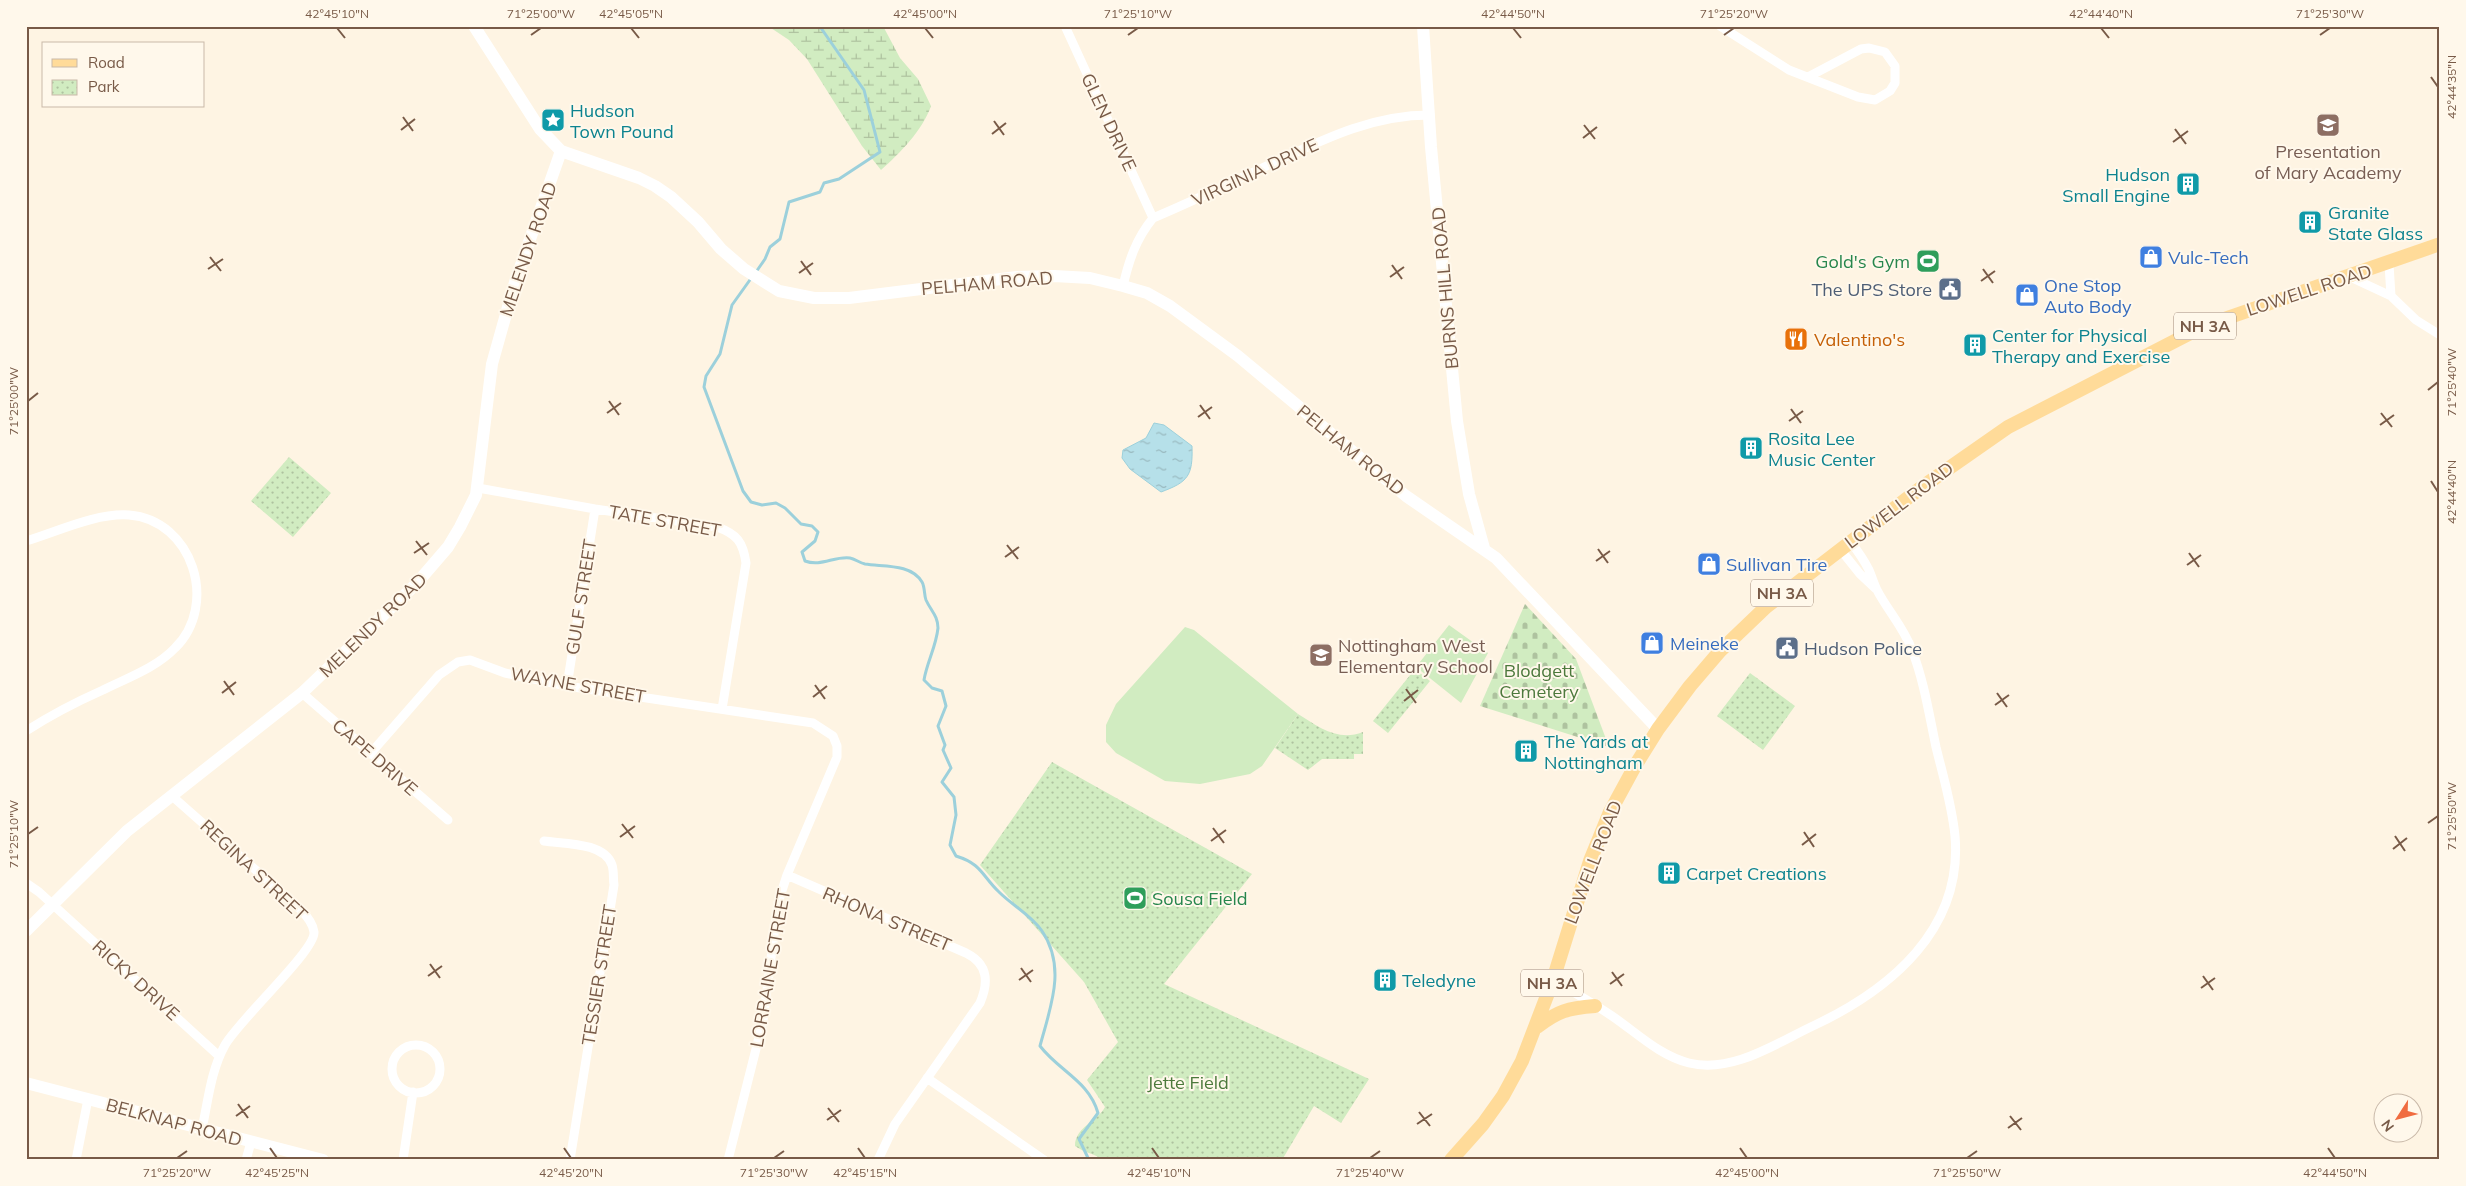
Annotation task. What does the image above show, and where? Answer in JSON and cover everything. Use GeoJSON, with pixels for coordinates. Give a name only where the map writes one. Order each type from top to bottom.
{"type":"FeatureCollection","features":[{"type":"Feature","properties":{"kind":"main road","name":"LOWELL ROAD"},"geometry":{"type":"LineString","coordinates":[[1452,1160],[1483,1124],[1522,1061],[1537,1027],[1553,980],[1584,878],[1602,830],[1622,790],[1658,729],[1708,665],[1741,630],[1777,597],[1845,545],[1970,452],[2022,419],[2204,326],[2348,276],[2389,264],[2440,244]]}},
{"type":"Feature","properties":{"kind":"main road"},"geometry":{"type":"LineString","coordinates":[[1537,1027],[1555,1014],[1570,1008],[1595,1006]]}},
{"type":"Feature","properties":{"kind":"street","name":"PELHAM ROAD"},"geometry":{"type":"LineString","coordinates":[[474,26],[540,129],[560,151],[639,178],[656,186],[698,222],[721,249],[764,283],[778,291],[814,298],[849,298],[1026,277],[1090,278],[1147,293],[1170,306],[1238,356],[1406,496],[1484,548],[1517,578],[1658,729]]}},
{"type":"Feature","properties":{"kind":"street","name":"GLEN DRIVE"},"geometry":{"type":"LineString","coordinates":[[1065,26],[1153,218]]}},
{"type":"Feature","properties":{"kind":"street","name":"BURNS HILL ROAD"},"geometry":{"type":"LineString","coordinates":[[1423,26],[1431,146],[1457,421],[1469,494],[1484,548]]}},
{"type":"Feature","properties":{"kind":"street"},"geometry":{"type":"LineString","coordinates":[[1720,26],[1790,70],[1866,100],[1875,100],[1890,91],[1896,74],[1891,58],[1886,52],[1869,48],[1861,49],[1808,77]]}},
{"type":"Feature","properties":{"kind":"street","name":"VIRGINIA DRIVE"},"geometry":{"type":"LineString","coordinates":[[1123,286],[1141,232],[1153,218],[1337,133],[1382,119],[1405,115],[1430,115]]}},
{"type":"Feature","properties":{"kind":"street","name":"MELENDY ROAD"},"geometry":{"type":"LineString","coordinates":[[26,931],[127,831],[302,693],[348,652],[433,566],[460,527],[478,488],[492,364],[515,282],[560,151]]}},
{"type":"Feature","properties":{"kind":"street"},"geometry":{"type":"LineString","coordinates":[[2389,264],[2391,296]]}},
{"type":"Feature","properties":{"kind":"street"},"geometry":{"type":"LineString","coordinates":[[2348,276],[2391,296],[2416,320],[2440,334]]}},
{"type":"Feature","properties":{"kind":"street","name":"TATE STREET"},"geometry":{"type":"LineString","coordinates":[[478,488],[595,509],[717,527],[731,532],[741,541],[746,563],[722,709]]}},
{"type":"Feature","properties":{"kind":"street","name":"GULF STREET"},"geometry":{"type":"LineString","coordinates":[[566,686],[595,509]]}},
{"type":"Feature","properties":{"kind":"street"},"geometry":{"type":"LineString","coordinates":[[26,541],[104,517],[127,515],[150,520],[170,533],[189,556],[197,585],[197,608],[186,636],[165,657],[134,675],[47,718],[26,732]]}},
{"type":"Feature","properties":{"kind":"street"},"geometry":{"type":"LineString","coordinates":[[1553,980],[1660,1050],[1681,1061],[1705,1065],[1729,1063],[1743,1059],[1824,1021],[1868,996],[1905,966],[1928,937],[1939,917],[1950,884],[1955,848],[1952,813],[1916,660],[1899,624],[1876,589],[1868,568],[1845,545]]}},
{"type":"Feature","properties":{"kind":"street","name":"WAYNE STREET"},"geometry":{"type":"LineString","coordinates":[[370,754],[439,675],[458,662],[470,660],[506,672],[566,686],[813,723],[824,729]]}},
{"type":"Feature","properties":{"kind":"street","name":"CAPE DRIVE"},"geometry":{"type":"LineString","coordinates":[[302,693],[448,820]]}},
{"type":"Feature","properties":{"kind":"street","name":"LORRAINE STREET"},"geometry":{"type":"LineString","coordinates":[[728,1160],[763,1021],[778,903],[787,876],[837,757],[837,746],[833,736],[824,729]]}},
{"type":"Feature","properties":{"kind":"street","name":"REGINA STREET"},"geometry":{"type":"LineString","coordinates":[[172,796],[300,909],[310,922],[314,932],[305,954],[249,1013],[219,1056],[202,1129]]}},
{"type":"Feature","properties":{"kind":"street","name":"TESSIER STREET"},"geometry":{"type":"LineString","coordinates":[[544,841],[587,847],[602,852],[612,864],[614,885],[570,1160]]}},
{"type":"Feature","properties":{"kind":"street","name":"RHONA STREET"},"geometry":{"type":"LineString","coordinates":[[787,876],[966,953],[976,958],[984,968],[985,991],[980,1003],[927,1078]]}},
{"type":"Feature","properties":{"kind":"street","name":"RICKY DRIVE"},"geometry":{"type":"LineString","coordinates":[[26,884],[53,905],[219,1056]]}},
{"type":"Feature","properties":{"kind":"street"},"geometry":{"type":"LineString","coordinates":[[419,1045],[432,1051],[440,1064],[440,1072],[433,1085],[420,1092],[413,1092],[398,1085],[392,1070],[393,1061],[403,1048],[419,1045]]}},
{"type":"Feature","properties":{"kind":"street"},"geometry":{"type":"LineString","coordinates":[[878,1160],[895,1124],[927,1078],[1044,1160]]}},
{"type":"Feature","properties":{"kind":"street","name":"BELKNAP ROAD"},"geometry":{"type":"LineString","coordinates":[[26,1083],[323,1160]]}},
{"type":"Feature","properties":{"kind":"street"},"geometry":{"type":"LineString","coordinates":[[403,1160],[413,1092]]}},
{"type":"Feature","properties":{"kind":"street"},"geometry":{"type":"LineString","coordinates":[[76,1160],[88,1099]]}},
{"type":"Feature","properties":{"kind":"street"},"geometry":{"type":"LineString","coordinates":[[246,1160],[251,1142]]}},
{"type":"Feature","properties":{"kind":"green space"},"geometry":{"type":"Polygon","coordinates":[[[768,26],[883,26],[900,58],[918,79],[931,106],[916,133],[903,149],[881,170],[862,146],[807,59],[789,40],[768,26]]]}},
{"type":"Feature","properties":{"kind":"green space"},"geometry":{"type":"Polygon","coordinates":[[[289,457],[331,493],[293,537],[251,501],[289,457]]]}},
{"type":"Feature","properties":{"kind":"green space","name":"Blodgett Cemetery"},"geometry":{"type":"Polygon","coordinates":[[[1525,604],[1576,659],[1609,747],[1480,706],[1525,604]]]}},
{"type":"Feature","properties":{"kind":"green space"},"geometry":{"type":"Polygon","coordinates":[[[1449,625],[1488,653],[1461,703],[1416,667],[1449,625]]]}},
{"type":"Feature","properties":{"kind":"green space"},"geometry":{"type":"Polygon","coordinates":[[[1185,627],[1194,630],[1298,714],[1262,766],[1250,774],[1200,784],[1165,781],[1116,753],[1106,742],[1106,725],[1116,704],[1185,627]]]}},
{"type":"Feature","properties":{"kind":"green space"},"geometry":{"type":"Polygon","coordinates":[[[1415,669],[1430,681],[1388,733],[1373,721],[1415,669]]]}},
{"type":"Feature","properties":{"kind":"green space"},"geometry":{"type":"Polygon","coordinates":[[[1750,673],[1795,706],[1763,750],[1717,716],[1750,673]]]}},
{"type":"Feature","properties":{"kind":"green space"},"geometry":{"type":"Polygon","coordinates":[[[1298,714],[1329,732],[1354,735],[1363,732],[1363,754],[1354,754],[1354,759],[1322,759],[1308,770],[1275,748],[1298,714]]]}},
{"type":"Feature","properties":{"kind":"green space","name":"Jette Field"},"geometry":{"type":"Polygon","coordinates":[[[1052,762],[1252,874],[1164,984],[1369,1079],[1341,1123],[1314,1106],[1282,1160],[1103,1160],[1075,1146],[1076,1139],[1082,1129],[1097,1117],[1105,1107],[1087,1080],[1118,1042],[1084,982],[980,865],[1052,762]]]}},
{"type":"Feature","properties":{"kind":"water"},"geometry":{"type":"Polygon","coordinates":[[[1154,423],[1164,425],[1192,446],[1190,471],[1187,476],[1177,485],[1161,492],[1130,469],[1122,458],[1123,450],[1146,438],[1154,423]]]}},
{"type":"Feature","properties":{"kind":"waterway"},"geometry":{"type":"LineString","coordinates":[[756,272],[765,259],[770,247],[780,239],[789,202],[820,192],[824,183],[839,179],[880,152],[864,90],[821,28],[814,26]]}},
{"type":"Feature","properties":{"kind":"waterway"},"geometry":{"type":"LineString","coordinates":[[752,277],[732,305],[720,354],[706,376],[704,387],[743,491],[751,502],[762,505],[776,503],[785,508],[801,524],[812,526],[818,532],[815,541],[802,552],[805,561],[817,563],[838,558],[850,558],[865,564],[904,569],[917,576],[922,582],[926,600],[938,624],[924,680],[932,688],[942,691],[946,706],[938,726],[945,745],[943,750],[951,768],[942,782],[954,797],[956,815],[950,845],[956,856],[965,859],[977,867],[1004,897],[1033,920],[1050,945],[1054,959],[1054,988],[1052,1003],[1040,1046],[1056,1063],[1081,1084],[1094,1102],[1098,1113],[1079,1139],[1089,1160]]}},
{"type":"Feature","properties":{"kind":"place","name":"Hudson Town Pound"},"geometry":{"type":"Point","coordinates":[553,120]}},
{"type":"Feature","properties":{"kind":"place","name":"Presentation of Mary Academy"},"geometry":{"type":"Point","coordinates":[2328,125]}},
{"type":"Feature","properties":{"kind":"place","name":"Hudson Small Engine"},"geometry":{"type":"Point","coordinates":[2188,184]}},
{"type":"Feature","properties":{"kind":"place","name":"Granite State Glass"},"geometry":{"type":"Point","coordinates":[2310,222]}},
{"type":"Feature","properties":{"kind":"place","name":"Vulc-Tech"},"geometry":{"type":"Point","coordinates":[2151,257]}},
{"type":"Feature","properties":{"kind":"place","name":"Gold's Gym"},"geometry":{"type":"Point","coordinates":[1928,261]}},
{"type":"Feature","properties":{"kind":"place","name":"The UPS Store"},"geometry":{"type":"Point","coordinates":[1950,289]}},
{"type":"Feature","properties":{"kind":"place","name":"One Stop Auto Body"},"geometry":{"type":"Point","coordinates":[2027,295]}},
{"type":"Feature","properties":{"kind":"place","name":"Valentino's"},"geometry":{"type":"Point","coordinates":[1796,339]}},
{"type":"Feature","properties":{"kind":"place","name":"Center for Physical Therapy and Exercise"},"geometry":{"type":"Point","coordinates":[1975,345]}},
{"type":"Feature","properties":{"kind":"place","name":"Rosita Lee Music Center"},"geometry":{"type":"Point","coordinates":[1751,448]}},
{"type":"Feature","properties":{"kind":"place","name":"Sullivan Tire"},"geometry":{"type":"Point","coordinates":[1709,564]}},
{"type":"Feature","properties":{"kind":"place","name":"Meineke"},"geometry":{"type":"Point","coordinates":[1652,643]}},
{"type":"Feature","properties":{"kind":"place","name":"Hudson Police"},"geometry":{"type":"Point","coordinates":[1787,648]}},
{"type":"Feature","properties":{"kind":"place","name":"Nottingham West Elementary School"},"geometry":{"type":"Point","coordinates":[1321,655]}},
{"type":"Feature","properties":{"kind":"place","name":"The Yards at Nottingham"},"geometry":{"type":"Point","coordinates":[1526,751]}},
{"type":"Feature","properties":{"kind":"place","name":"Carpet Creations"},"geometry":{"type":"Point","coordinates":[1669,873]}},
{"type":"Feature","properties":{"kind":"place","name":"Sousa Field"},"geometry":{"type":"Point","coordinates":[1135,898]}},
{"type":"Feature","properties":{"kind":"place","name":"Teledyne"},"geometry":{"type":"Point","coordinates":[1385,980]}}]}
